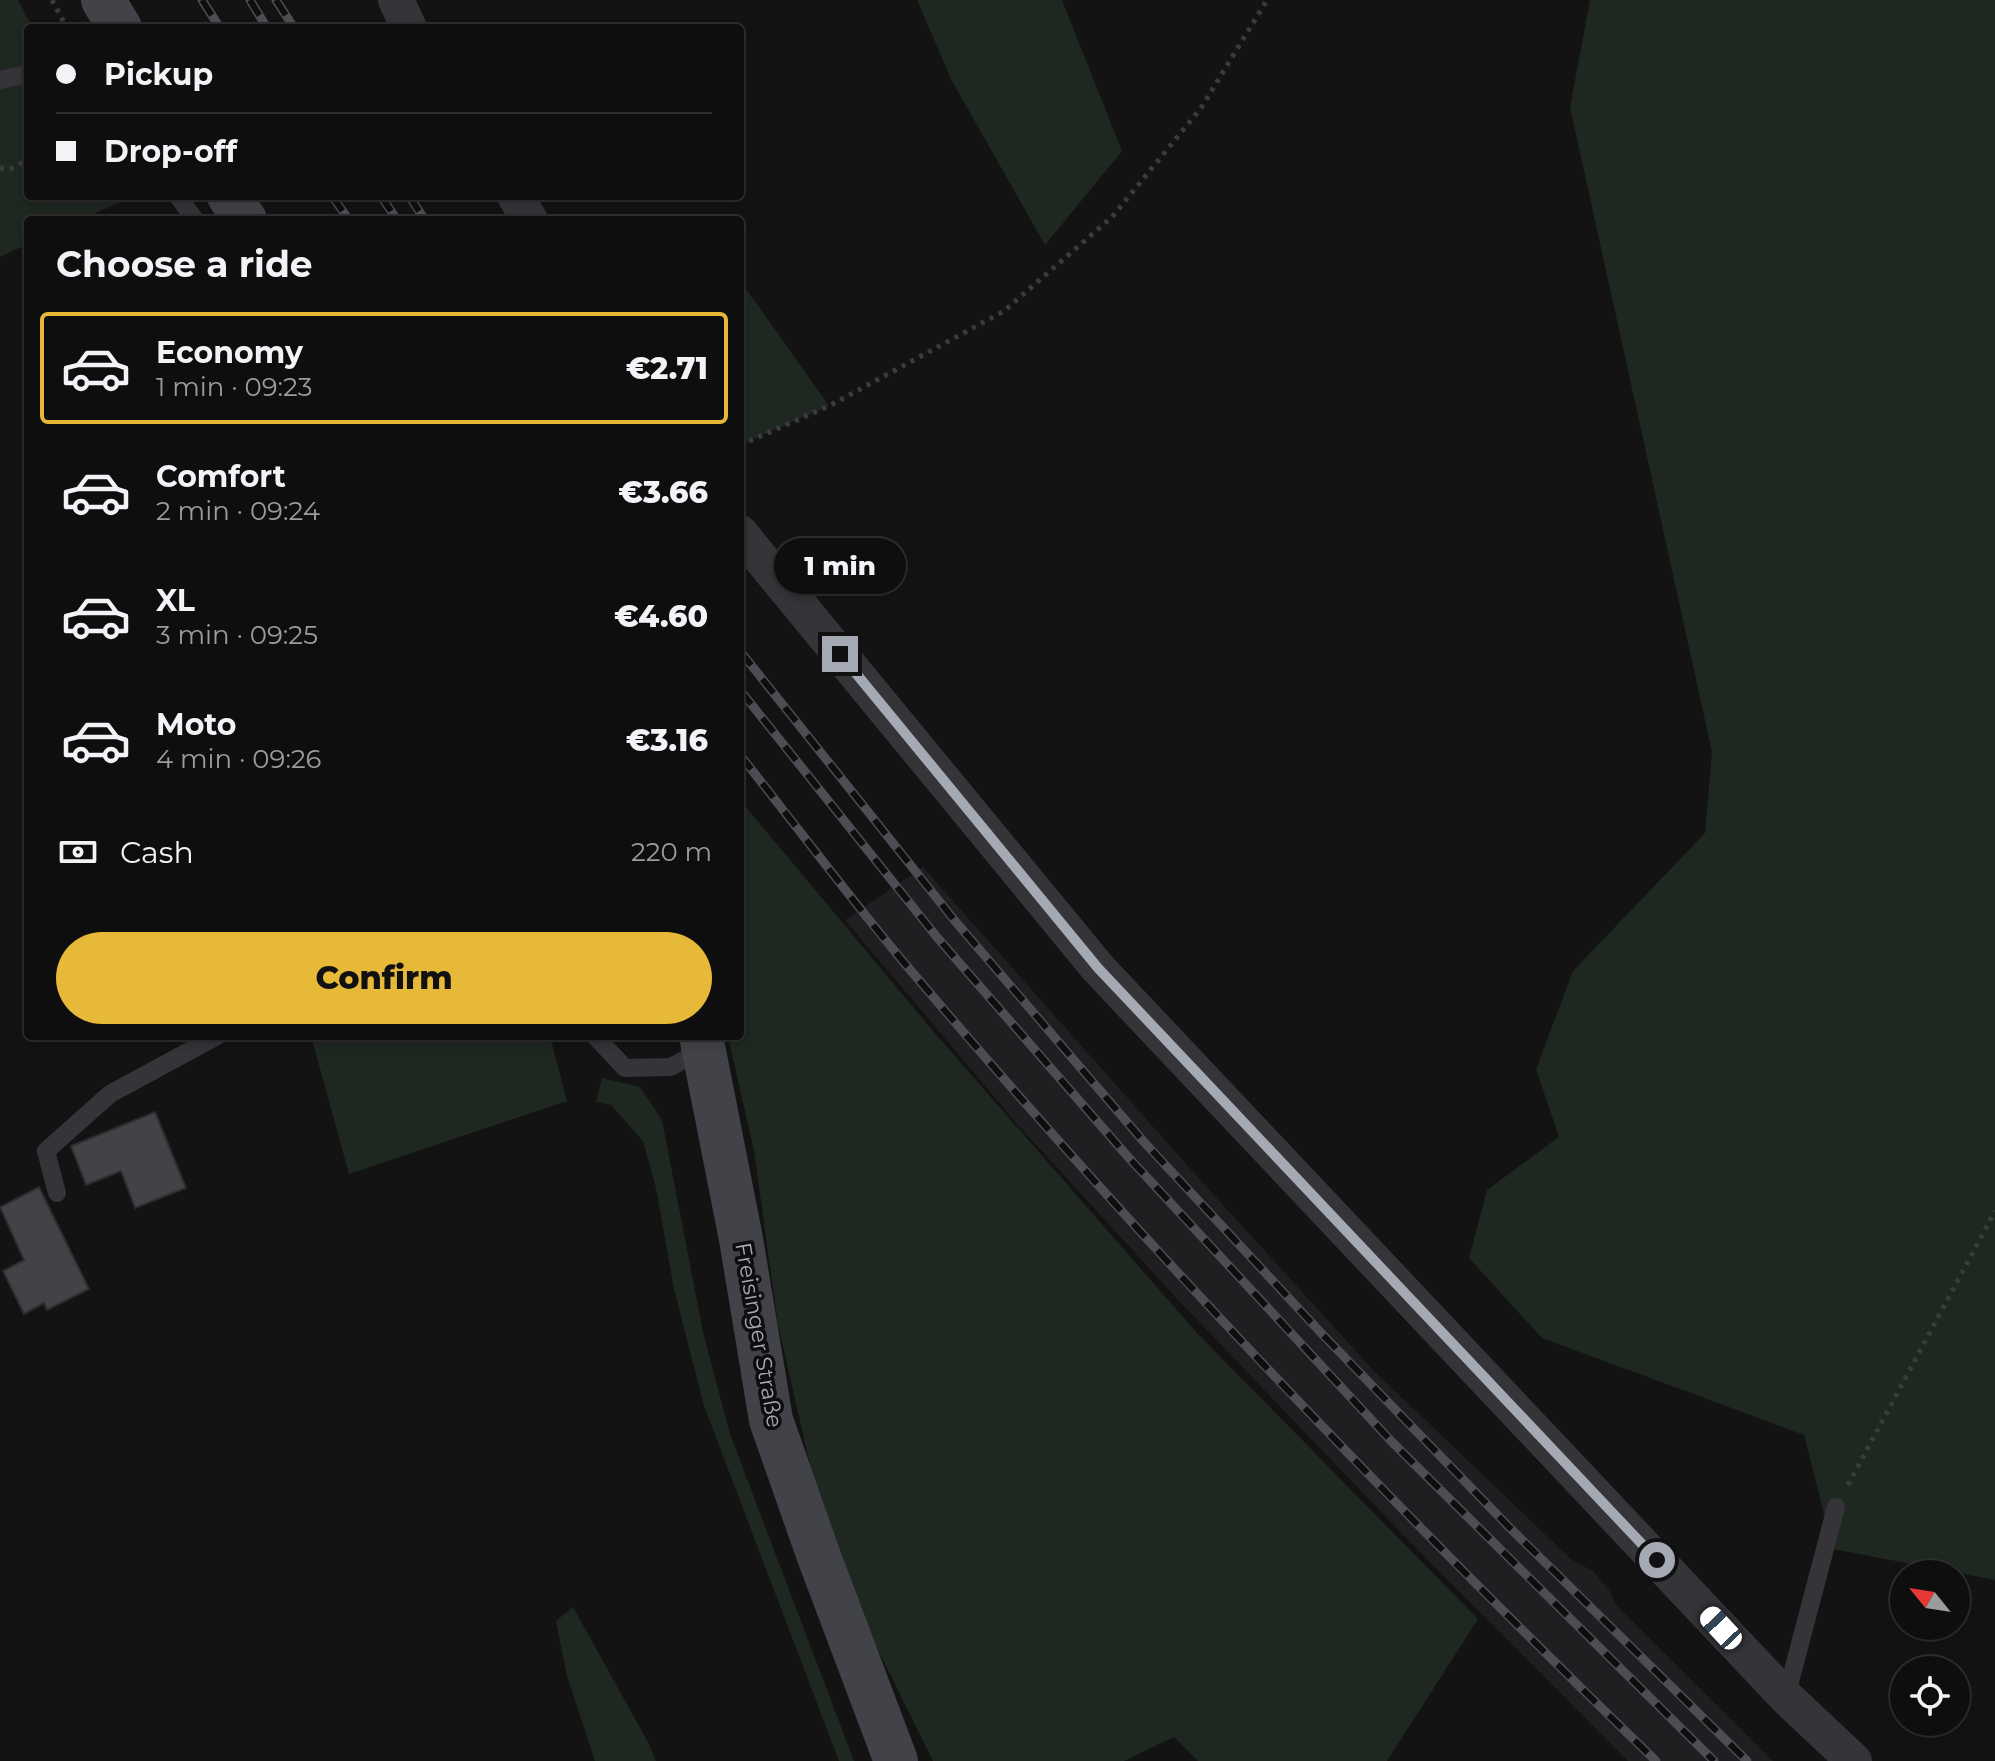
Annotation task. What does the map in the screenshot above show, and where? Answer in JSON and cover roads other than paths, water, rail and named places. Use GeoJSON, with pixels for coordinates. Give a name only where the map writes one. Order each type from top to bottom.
{"type":"FeatureCollection","features":[{"type":"Feature","properties":{"kind":"main road"},"geometry":{"type":"LineString","coordinates":[[103,0],[118,24]]}},
{"type":"Feature","properties":{"kind":"main road","name":"Freisinger Straße"},"geometry":{"type":"LineString","coordinates":[[703,1042],[771,1420],[896,1761]]}},
{"type":"Feature","properties":{"kind":"street"},"geometry":{"type":"LineString","coordinates":[[396,0],[407,24]]}},
{"type":"Feature","properties":{"kind":"street"},"geometry":{"type":"LineString","coordinates":[[744,538],[1098,968],[1786,1697],[1854,1761]]}},
{"type":"Feature","properties":{"kind":"lane"},"geometry":{"type":"LineString","coordinates":[[0,80],[24,75]]}},
{"type":"Feature","properties":{"kind":"lane"},"geometry":{"type":"LineString","coordinates":[[57,1193],[46,1151],[110,1094],[210,1040]]}},
{"type":"Feature","properties":{"kind":"lane"},"geometry":{"type":"LineString","coordinates":[[599,1040],[625,1068],[671,1067],[703,1042]]}},
{"type":"Feature","properties":{"kind":"lane"},"geometry":{"type":"LineString","coordinates":[[1786,1697],[1836,1507]]}},
{"type":"Feature","properties":{"kind":"railway"},"geometry":{"type":"LineString","coordinates":[[202,0],[217,24]]}},
{"type":"Feature","properties":{"kind":"railway"},"geometry":{"type":"LineString","coordinates":[[250,0],[265,24]]}},
{"type":"Feature","properties":{"kind":"railway"},"geometry":{"type":"LineString","coordinates":[[276,0],[291,24]]}},
{"type":"Feature","properties":{"kind":"railway"},"geometry":{"type":"LineString","coordinates":[[335,200],[346,216]]}},
{"type":"Feature","properties":{"kind":"railway"},"geometry":{"type":"LineString","coordinates":[[384,200],[394,216]]}},
{"type":"Feature","properties":{"kind":"railway"},"geometry":{"type":"LineString","coordinates":[[412,200],[422,216]]}},
{"type":"Feature","properties":{"kind":"railway"},"geometry":{"type":"LineString","coordinates":[[744,656],[955,921],[1144,1142],[1323,1335],[1510,1528],[1747,1761]]}},
{"type":"Feature","properties":{"kind":"railway"},"geometry":{"type":"LineString","coordinates":[[744,695],[936,936],[1129,1158],[1392,1442],[1714,1761]]}},
{"type":"Feature","properties":{"kind":"railway"},"geometry":{"type":"LineString","coordinates":[[744,760],[901,959],[1174,1269],[1460,1568],[1656,1761]]}}]}
